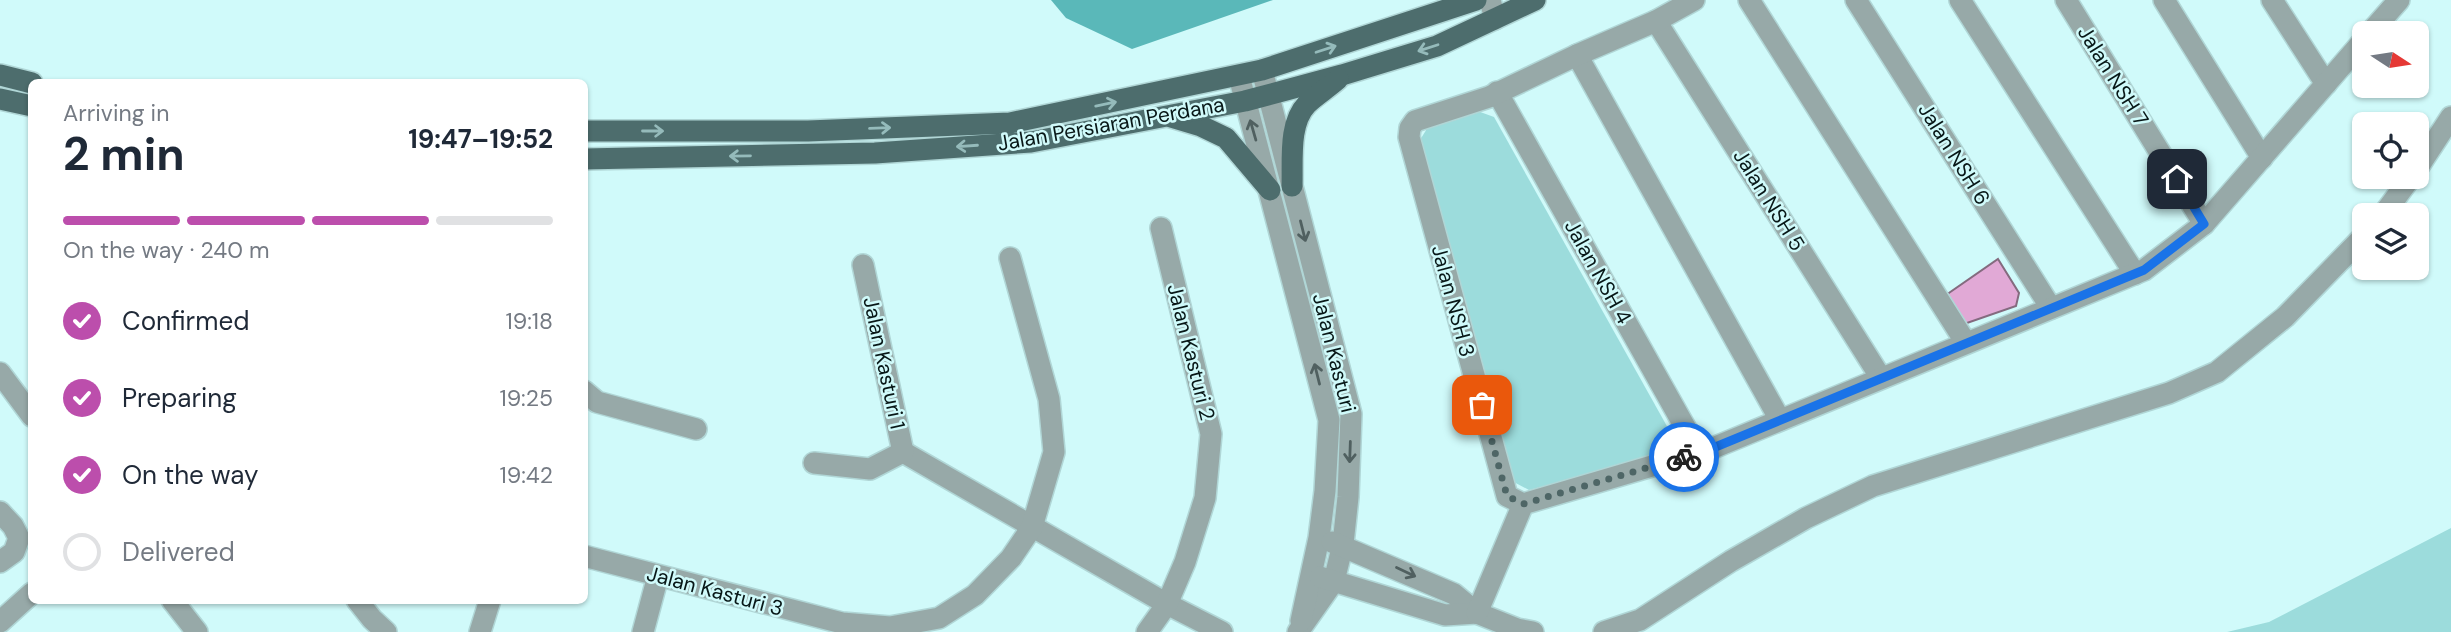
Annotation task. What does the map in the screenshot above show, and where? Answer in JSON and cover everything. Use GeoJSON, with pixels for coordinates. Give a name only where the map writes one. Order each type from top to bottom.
{"type":"FeatureCollection","features":[{"type":"Feature","properties":{"kind":"main road"},"geometry":{"type":"LineString","coordinates":[[1429,16],[1443,0]]}},
{"type":"Feature","properties":{"kind":"main road","name":"Jalan Persiaran Perdana"},"geometry":{"type":"LineString","coordinates":[[588,131],[808,131],[1010,123],[1239,76],[1429,16],[1535,0]]}},
{"type":"Feature","properties":{"kind":"main road","name":"Jalan Persiaran Perdana"},"geometry":{"type":"LineString","coordinates":[[588,159],[875,153],[1031,142],[1245,102],[1342,75],[1437,46],[1479,8]]}},
{"type":"Feature","properties":{"kind":"main road"},"geometry":{"type":"LineString","coordinates":[[0,75],[28,82]]}},
{"type":"Feature","properties":{"kind":"main road"},"geometry":{"type":"LineString","coordinates":[[1292,186],[1294,127],[1307,104],[1325,92],[1342,75]]}},
{"type":"Feature","properties":{"kind":"main road"},"geometry":{"type":"LineString","coordinates":[[0,99],[28,105]]}},
{"type":"Feature","properties":{"kind":"main road"},"geometry":{"type":"LineString","coordinates":[[1165,116],[1201,126],[1226,138],[1270,190]]}},
{"type":"Feature","properties":{"kind":"street"},"geometry":{"type":"LineString","coordinates":[[1497,92],[1656,21],[1694,0]]}},
{"type":"Feature","properties":{"kind":"street"},"geometry":{"type":"LineString","coordinates":[[1749,0],[1966,343]]}},
{"type":"Feature","properties":{"kind":"street","name":"Jalan NSH 6"},"geometry":{"type":"LineString","coordinates":[[1856,0],[2051,308]]}},
{"type":"Feature","properties":{"kind":"street"},"geometry":{"type":"LineString","coordinates":[[1960,0],[2135,274]]}},
{"type":"Feature","properties":{"kind":"street","name":"Jalan NSH 7"},"geometry":{"type":"LineString","coordinates":[[2066,0],[2204,224]]}},
{"type":"Feature","properties":{"kind":"street"},"geometry":{"type":"LineString","coordinates":[[2164,0],[2262,158]]}},
{"type":"Feature","properties":{"kind":"street"},"geometry":{"type":"LineString","coordinates":[[2272,0],[2326,84]]}},
{"type":"Feature","properties":{"kind":"street"},"geometry":{"type":"LineString","coordinates":[[2379,8],[2399,0]]}},
{"type":"Feature","properties":{"kind":"street","name":"Jalan NSH 5"},"geometry":{"type":"LineString","coordinates":[[1656,21],[1881,378]]}},
{"type":"Feature","properties":{"kind":"street"},"geometry":{"type":"LineString","coordinates":[[1477,613],[1523,504],[1699,452],[2144,270],[2204,224],[2352,54]]}},
{"type":"Feature","properties":{"kind":"street"},"geometry":{"type":"LineString","coordinates":[[1577,55],[1780,420]]}},
{"type":"Feature","properties":{"kind":"street","name":"Jalan Kasturi"},"geometry":{"type":"LineString","coordinates":[[1262,70],[1351,414],[1348,497],[1343,544],[1334,581],[1298,631]]}},
{"type":"Feature","properties":{"kind":"street","name":"Jalan Kasturi"},"geometry":{"type":"LineString","coordinates":[[1239,76],[1329,420],[1319,538],[1298,631]]}},
{"type":"Feature","properties":{"kind":"street","name":"Jalan NSH 3"},"geometry":{"type":"LineString","coordinates":[[1497,92],[1415,121],[1410,128],[1409,137],[1507,496],[1523,504]]}},
{"type":"Feature","properties":{"kind":"street","name":"Jalan NSH 4"},"geometry":{"type":"LineString","coordinates":[[1497,92],[1699,452]]}},
{"type":"Feature","properties":{"kind":"street"},"geometry":{"type":"LineString","coordinates":[[2429,151],[2451,117]]}},
{"type":"Feature","properties":{"kind":"street"},"geometry":{"type":"LineString","coordinates":[[2391,203],[2402,189]]}},
{"type":"Feature","properties":{"kind":"street","name":"Jalan Kasturi 2"},"geometry":{"type":"LineString","coordinates":[[1147,632],[1167,604],[1185,562],[1205,498],[1211,434],[1161,228]]}},
{"type":"Feature","properties":{"kind":"street"},"geometry":{"type":"LineString","coordinates":[[1604,632],[1640,620],[1731,561],[1806,518],[1873,486],[2169,393],[2217,372],[2285,317],[2352,248]]}},
{"type":"Feature","properties":{"kind":"street","name":"Jalan Kasturi 3"},"geometry":{"type":"LineString","coordinates":[[588,557],[842,623],[890,627],[939,618],[975,595],[1011,558],[1032,527],[1054,452],[1049,399],[1010,258]]}},
{"type":"Feature","properties":{"kind":"street","name":"Jalan Kasturi 1"},"geometry":{"type":"LineString","coordinates":[[814,463],[870,470],[903,452],[863,265]]}},
{"type":"Feature","properties":{"kind":"street"},"geometry":{"type":"LineString","coordinates":[[0,373],[28,411]]}},
{"type":"Feature","properties":{"kind":"street"},"geometry":{"type":"LineString","coordinates":[[588,394],[597,402],[696,429]]}},
{"type":"Feature","properties":{"kind":"street"},"geometry":{"type":"LineString","coordinates":[[903,452],[1167,604],[1222,632]]}},
{"type":"Feature","properties":{"kind":"street"},"geometry":{"type":"LineString","coordinates":[[0,512],[13,526],[19,538],[14,552],[0,562]]}},
{"type":"Feature","properties":{"kind":"street"},"geometry":{"type":"LineString","coordinates":[[1319,538],[1343,544],[1454,594],[1477,613],[1517,629],[1533,632]]}},
{"type":"Feature","properties":{"kind":"street"},"geometry":{"type":"LineString","coordinates":[[1311,573],[1445,615],[1477,613]]}},
{"type":"Feature","properties":{"kind":"street"},"geometry":{"type":"LineString","coordinates":[[643,632],[658,576]]}},
{"type":"Feature","properties":{"kind":"street"},"geometry":{"type":"LineString","coordinates":[[0,622],[28,597]]}},
{"type":"Feature","properties":{"kind":"street"},"geometry":{"type":"LineString","coordinates":[[175,604],[197,632]]}},
{"type":"Feature","properties":{"kind":"street"},"geometry":{"type":"LineString","coordinates":[[360,604],[386,632]]}},
{"type":"Feature","properties":{"kind":"street"},"geometry":{"type":"LineString","coordinates":[[480,632],[489,604]]}},
{"type":"Feature","properties":{"kind":"shaded area"},"geometry":{"type":"Polygon","coordinates":[[[1051,0],[1273,0],[1132,49],[1066,18],[1051,0]]]}},
{"type":"Feature","properties":{"kind":"shaded area"},"geometry":{"type":"Polygon","coordinates":[[[1472,109],[1494,117],[1673,437],[1667,455],[1529,490],[1510,480],[1418,143],[1430,124],[1472,109]]]}},
{"type":"Feature","properties":{"kind":"shaded area"},"geometry":{"type":"Polygon","coordinates":[[[2451,528],[2451,632],[2227,632],[2269,622],[2451,528]]]}},
{"type":"Feature","properties":{"kind":"building"},"geometry":{"type":"Polygon","coordinates":[[[1998,259],[2019,293],[2016,306],[1964,324],[1946,295],[1998,259]]]}},
{"type":"Feature","properties":{"kind":"way so far"},"geometry":{"type":"LineString","coordinates":[[1482,405],[1507,496],[1523,504],[1684,457]]}},
{"type":"Feature","properties":{"kind":"route"},"geometry":{"type":"LineString","coordinates":[[1684,457],[1713,448],[2144,270],[2204,224],[2177,179]]}}]}
